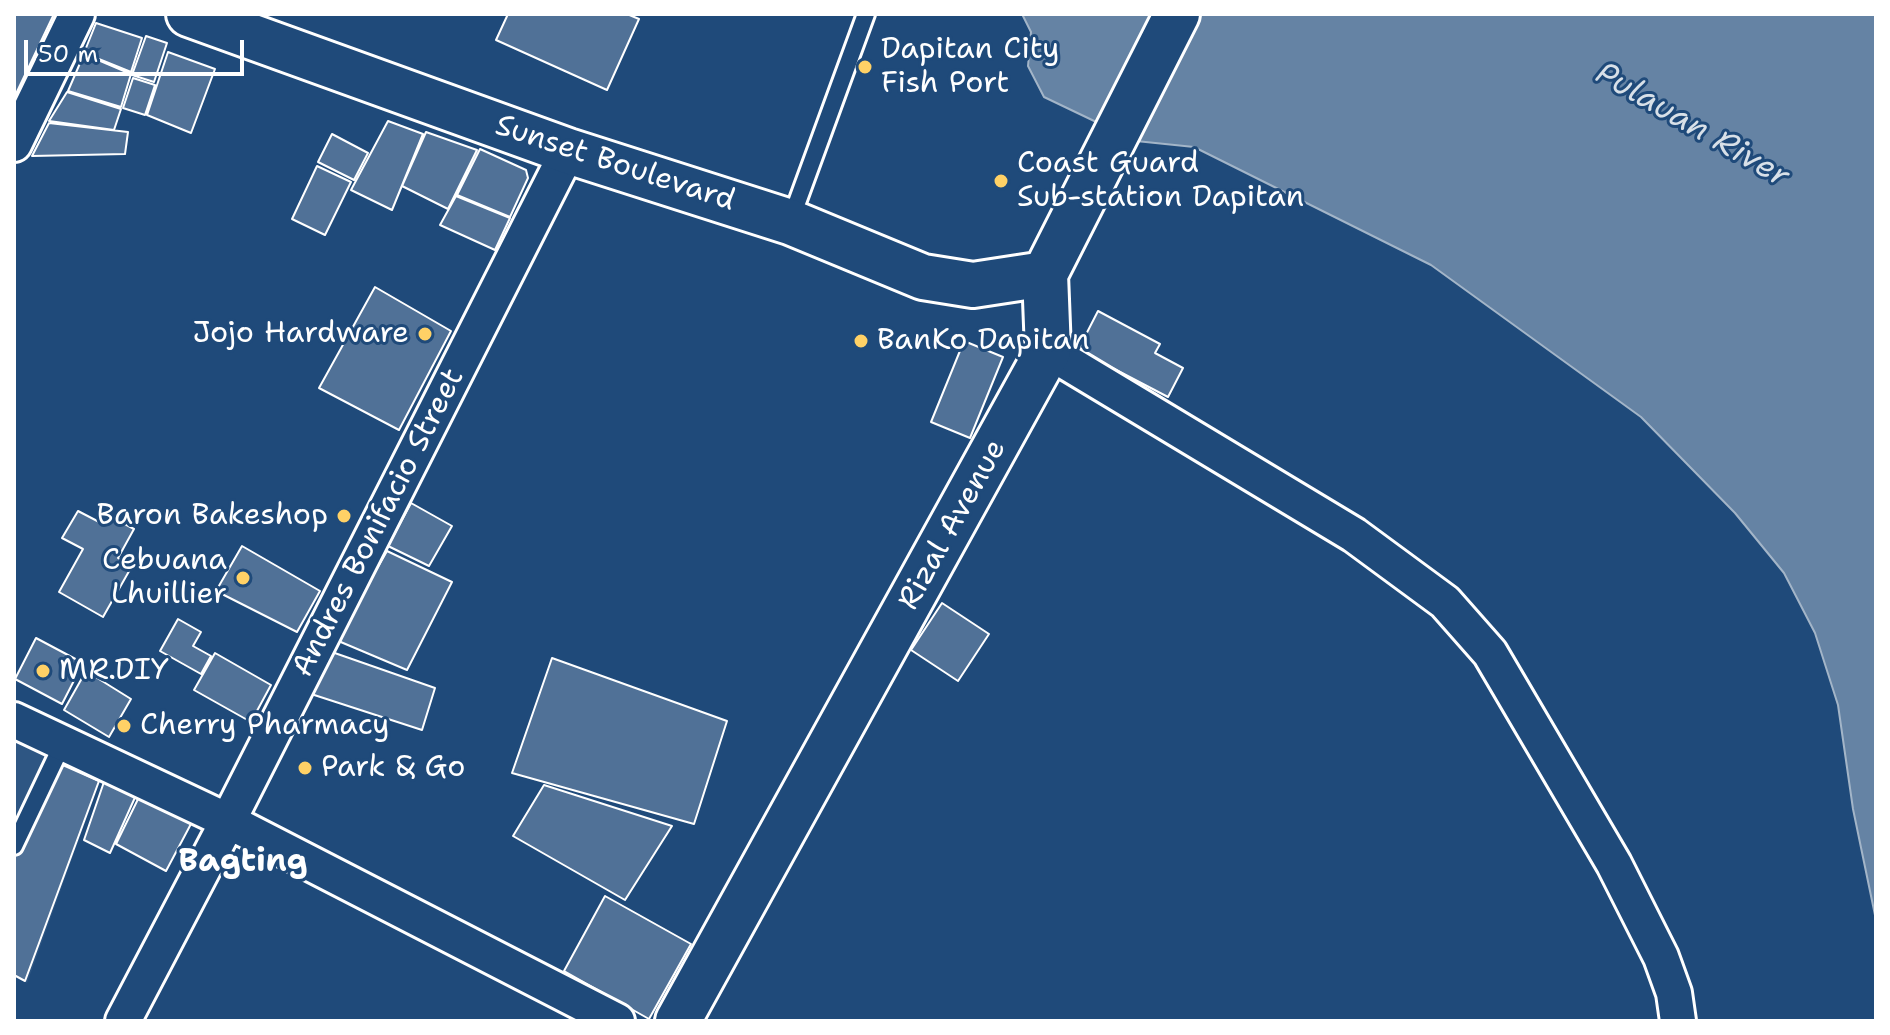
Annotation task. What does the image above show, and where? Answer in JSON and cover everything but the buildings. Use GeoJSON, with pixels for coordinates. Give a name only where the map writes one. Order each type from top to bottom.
{"type":"FeatureCollection","features":[{"type":"Feature","properties":{"kind":"main road","name":"Sunset Boulevard"},"geometry":{"type":"LineString","coordinates":[[189,14],[568,151],[790,222],[923,277],[973,285],[1045,274]]}},
{"type":"Feature","properties":{"kind":"main road"},"geometry":{"type":"LineString","coordinates":[[1048,351],[1045,274],[1177,14]]}},
{"type":"Feature","properties":{"kind":"main road","name":"Rizal Avenue"},"geometry":{"type":"LineString","coordinates":[[678,1021],[1048,351]]}},
{"type":"Feature","properties":{"kind":"street"},"geometry":{"type":"LineString","coordinates":[[14,144],[77,14]]}},
{"type":"Feature","properties":{"kind":"street","name":"Andres Bonifacio Street"},"geometry":{"type":"LineString","coordinates":[[123,1021],[228,821],[568,151]]}},
{"type":"Feature","properties":{"kind":"street"},"geometry":{"type":"LineString","coordinates":[[1048,351],[1354,535],[1445,602],[1490,653],[1614,864],[1661,957],[1674,993],[1678,1021]]}},
{"type":"Feature","properties":{"kind":"street"},"geometry":{"type":"LineString","coordinates":[[14,720],[228,821],[617,1021]]}},
{"type":"Feature","properties":{"kind":"lane"},"geometry":{"type":"LineString","coordinates":[[790,222],[866,14]]}},
{"type":"Feature","properties":{"kind":"lane"},"geometry":{"type":"LineString","coordinates":[[14,846],[63,743]]}},
{"type":"Feature","properties":{"kind":"shaded area"},"geometry":{"type":"Polygon","coordinates":[[[14,730],[103,773],[27,983],[14,976],[14,730]]]}},
{"type":"Feature","properties":{"kind":"water","name":"Pulauan River"},"geometry":{"type":"Polygon","coordinates":[[[1022,14],[1876,14],[1876,920],[1853,809],[1838,705],[1815,633],[1784,573],[1735,513],[1641,417],[1431,265],[1194,147],[1136,141],[1044,97],[1028,66],[1031,32],[1022,14]]]}},
{"type":"Feature","properties":{"kind":"place","name":"Dapitan City Fish Port"},"geometry":{"type":"Point","coordinates":[865,67]}},
{"type":"Feature","properties":{"kind":"place","name":"Coast Guard Sub-station Dapitan"},"geometry":{"type":"Point","coordinates":[1001,181]}},
{"type":"Feature","properties":{"kind":"place","name":"Jojo Hardware"},"geometry":{"type":"Point","coordinates":[425,334]}},
{"type":"Feature","properties":{"kind":"place","name":"BanKo Dapitan"},"geometry":{"type":"Point","coordinates":[861,341]}},
{"type":"Feature","properties":{"kind":"place","name":"Baron Bakeshop"},"geometry":{"type":"Point","coordinates":[344,516]}},
{"type":"Feature","properties":{"kind":"place","name":"Cebuana Lhuillier"},"geometry":{"type":"Point","coordinates":[243,578]}},
{"type":"Feature","properties":{"kind":"place","name":"MR.DIY"},"geometry":{"type":"Point","coordinates":[43,671]}},
{"type":"Feature","properties":{"kind":"place","name":"Cherry Pharmacy"},"geometry":{"type":"Point","coordinates":[124,726]}},
{"type":"Feature","properties":{"kind":"place","name":"Park & Go"},"geometry":{"type":"Point","coordinates":[305,768]}},
{"type":"Feature","properties":{"kind":"district","name":"Bagting"},"geometry":{"type":"Point","coordinates":[243,863]}}]}
